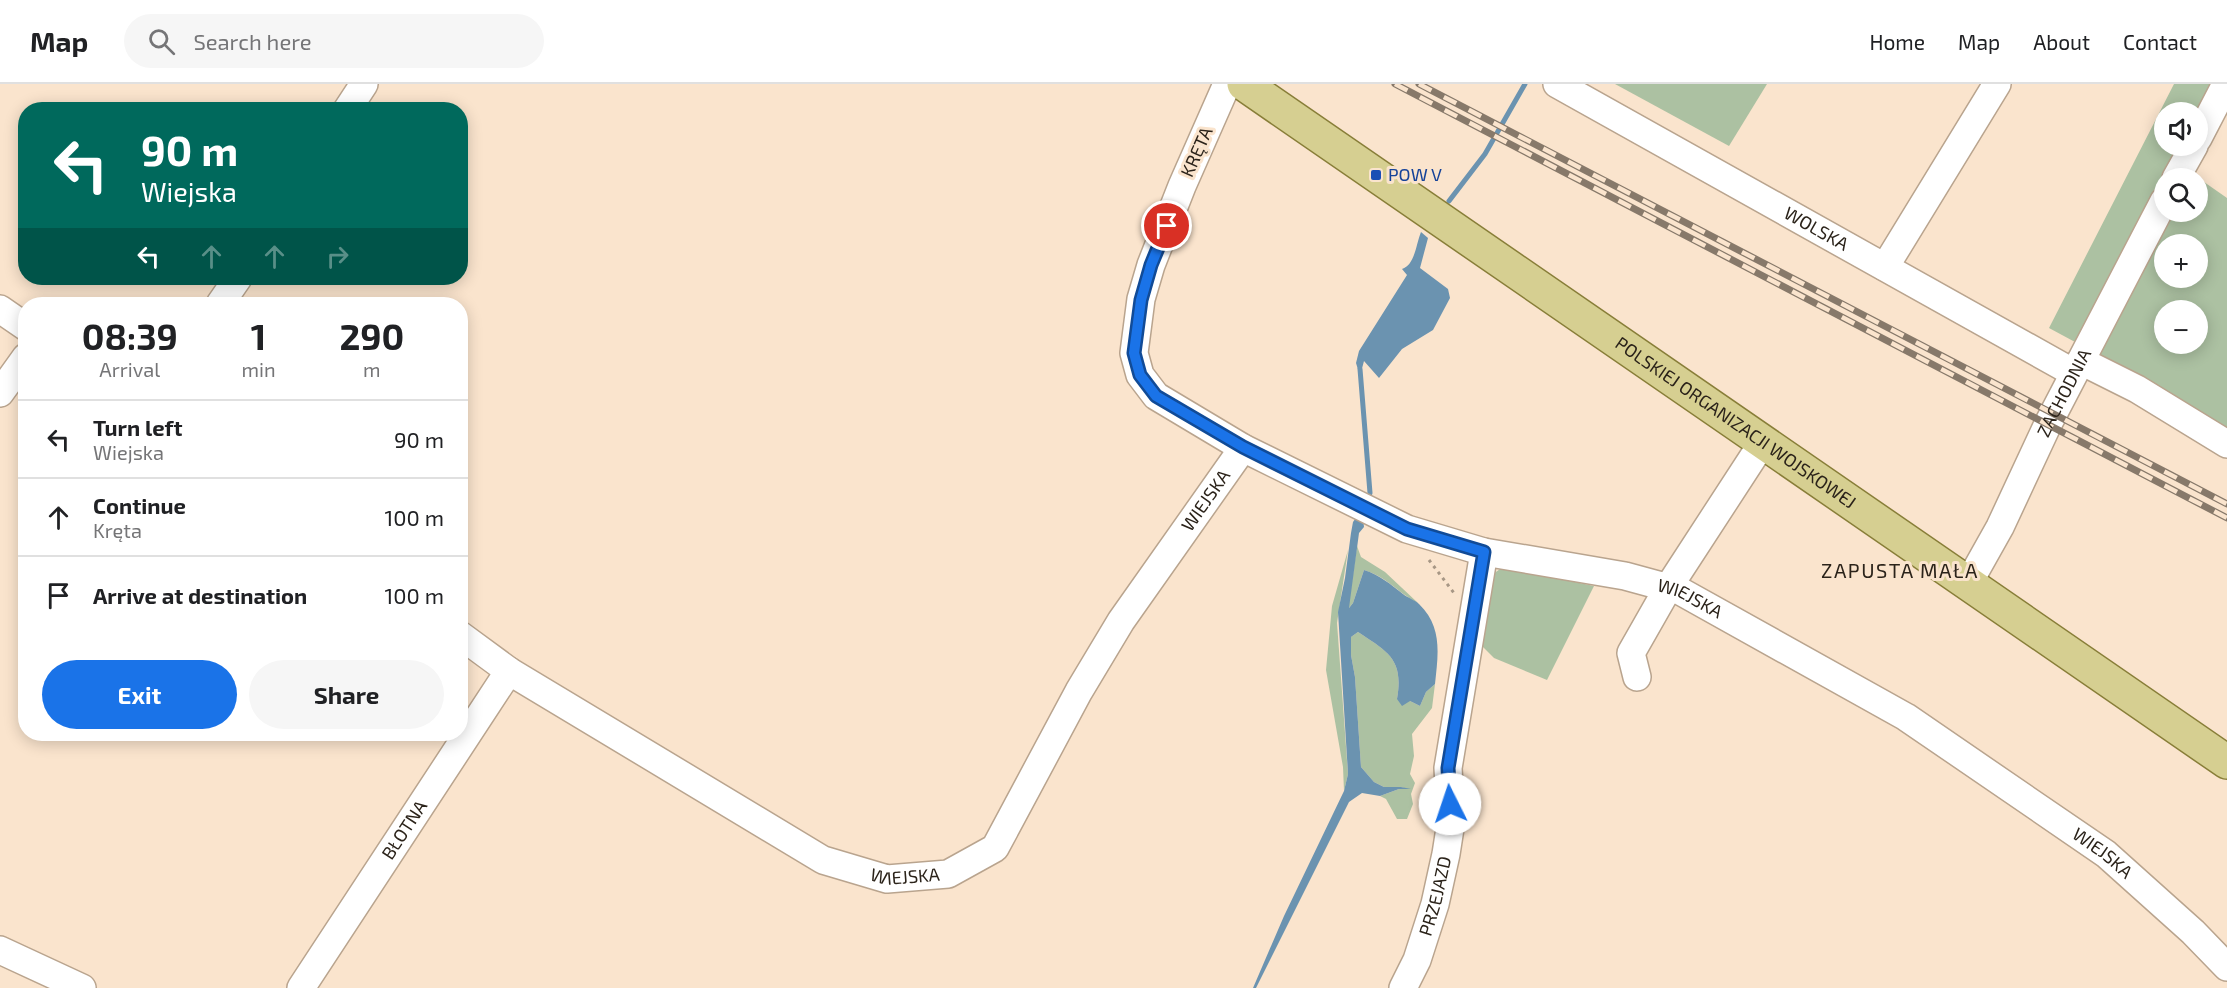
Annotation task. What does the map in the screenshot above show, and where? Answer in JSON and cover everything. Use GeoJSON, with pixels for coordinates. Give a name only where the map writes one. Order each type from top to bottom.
{"type":"FeatureCollection","features":[{"type":"Feature","properties":{"kind":"main road","name":"POLSKIEJ ORGANIZACJI WOJSKOWEJ"},"geometry":{"type":"LineString","coordinates":[[1244,84],[2227,762]]}},
{"type":"Feature","properties":{"kind":"street"},"geometry":{"type":"LineString","coordinates":[[352,102],[364,84]]}},
{"type":"Feature","properties":{"kind":"street","name":"KRĘTA"},"geometry":{"type":"LineString","coordinates":[[1227,84],[1182,186],[1151,265],[1141,300],[1134,353],[1140,375],[1156,396],[1243,447]]}},
{"type":"Feature","properties":{"kind":"street","name":"WOLSKA"},"geometry":{"type":"LineString","coordinates":[[1557,84],[1885,267],[2078,367],[2137,389],[2227,444]]}},
{"type":"Feature","properties":{"kind":"street"},"geometry":{"type":"LineString","coordinates":[[1885,267],[1997,84]]}},
{"type":"Feature","properties":{"kind":"street"},"geometry":{"type":"LineString","coordinates":[[2208,119],[2226,84]]}},
{"type":"Feature","properties":{"kind":"street","name":"ZACHODNIA"},"geometry":{"type":"LineString","coordinates":[[1968,584],[2000,526],[2048,424],[2154,220]]}},
{"type":"Feature","properties":{"kind":"street"},"geometry":{"type":"LineString","coordinates":[[0,309],[18,321]]}},
{"type":"Feature","properties":{"kind":"street"},"geometry":{"type":"LineString","coordinates":[[0,393],[18,368]]}},
{"type":"Feature","properties":{"kind":"street"},"geometry":{"type":"LineString","coordinates":[[1637,677],[1631,653],[1668,588],[1763,442]]}},
{"type":"Feature","properties":{"kind":"street","name":"WIEJSKA"},"geometry":{"type":"LineString","coordinates":[[468,641],[509,671],[824,860],[887,879],[948,874],[995,848],[1079,691],[1121,621],[1243,447],[1407,529],[1484,552],[1625,576],[1680,591],[1915,723],[2106,854],[2193,932],[2227,967]]}},
{"type":"Feature","properties":{"kind":"street","name":"PRZEJAZD"},"geometry":{"type":"LineString","coordinates":[[1403,988],[1417,960],[1435,904],[1446,854],[1451,822],[1448,768],[1484,552]]}},
{"type":"Feature","properties":{"kind":"street","name":"BŁOTNA"},"geometry":{"type":"LineString","coordinates":[[468,733],[509,671]]}},
{"type":"Feature","properties":{"kind":"street","name":"BŁOTNA"},"geometry":{"type":"LineString","coordinates":[[301,988],[463,741]]}},
{"type":"Feature","properties":{"kind":"street"},"geometry":{"type":"LineString","coordinates":[[0,950],[82,988]]}},
{"type":"Feature","properties":{"kind":"path"},"geometry":{"type":"LineString","coordinates":[[1407,529],[1457,597]]}},
{"type":"Feature","properties":{"kind":"green space"},"geometry":{"type":"Polygon","coordinates":[[[1615,84],[1767,84],[1729,146],[1615,84]]]}},
{"type":"Feature","properties":{"kind":"green space"},"geometry":{"type":"Polygon","coordinates":[[[2174,84],[2213,84],[2203,102],[2165,102],[2174,84]]]}},
{"type":"Feature","properties":{"kind":"green space"},"geometry":{"type":"Polygon","coordinates":[[[2154,123],[2154,156],[2175,156],[2168,168],[2154,168],[2154,195],[2075,342],[2049,328],[2154,123]]]}},
{"type":"Feature","properties":{"kind":"green space"},"geometry":{"type":"Polygon","coordinates":[[[2208,185],[2227,198],[2227,432],[2095,359],[2154,251],[2154,288],[2208,288],[2208,234],[2163,234],[2170,222],[2208,222],[2208,185]]]}},
{"type":"Feature","properties":{"kind":"green space"},"geometry":{"type":"Polygon","coordinates":[[[1357,546],[1361,557],[1385,572],[1418,603],[1379,577],[1364,570],[1353,603],[1348,609],[1357,546]]]}},
{"type":"Feature","properties":{"kind":"green space"},"geometry":{"type":"Polygon","coordinates":[[[1348,550],[1337,623],[1348,774],[1344,791],[1343,767],[1326,670],[1332,606],[1348,550]]]}},
{"type":"Feature","properties":{"kind":"green space"},"geometry":{"type":"Polygon","coordinates":[[[1503,567],[1594,586],[1547,680],[1494,658],[1481,645],[1493,574],[1503,567]]]}},
{"type":"Feature","properties":{"kind":"green space"},"geometry":{"type":"Polygon","coordinates":[[[1358,632],[1385,651],[1396,665],[1399,685],[1397,699],[1410,701],[1420,706],[1426,692],[1435,684],[1432,708],[1412,734],[1414,756],[1410,774],[1415,783],[1411,794],[1413,804],[1407,819],[1397,819],[1386,799],[1380,796],[1399,789],[1407,789],[1384,787],[1374,782],[1361,767],[1355,677],[1351,655],[1351,637],[1358,632]]]}},
{"type":"Feature","properties":{"kind":"water"},"geometry":{"type":"Polygon","coordinates":[[[1421,232],[1428,238],[1420,268],[1448,289],[1450,298],[1433,330],[1402,349],[1379,378],[1364,361],[1360,376],[1356,363],[1359,351],[1407,275],[1402,269],[1410,263],[1421,232]]]}},
{"type":"Feature","properties":{"kind":"water"},"geometry":{"type":"Polygon","coordinates":[[[1358,515],[1363,518],[1364,527],[1359,533],[1349,608],[1353,603],[1364,570],[1380,577],[1416,601],[1427,613],[1435,632],[1438,652],[1435,684],[1426,692],[1420,706],[1410,701],[1402,706],[1397,699],[1399,685],[1396,665],[1391,658],[1378,645],[1358,632],[1351,637],[1361,767],[1374,782],[1384,787],[1411,789],[1399,789],[1380,796],[1362,793],[1349,802],[1256,988],[1253,988],[1284,916],[1344,791],[1348,774],[1338,612],[1353,522],[1358,515]]]}},
{"type":"Feature","properties":{"kind":"waterway"},"geometry":{"type":"LineString","coordinates":[[1449,201],[1485,154],[1525,84]]}},
{"type":"Feature","properties":{"kind":"waterway"},"geometry":{"type":"LineString","coordinates":[[1360,369],[1370,493]]}},
{"type":"Feature","properties":{"kind":"railway"},"geometry":{"type":"LineString","coordinates":[[1395,84],[2227,518]]}},
{"type":"Feature","properties":{"kind":"railway"},"geometry":{"type":"LineString","coordinates":[[1419,84],[2227,504]]}},
{"type":"Feature","properties":{"kind":"place","name":"POW V"},"geometry":{"type":"Point","coordinates":[1376,175]}},
{"type":"Feature","properties":{"kind":"district","name":"ZAPUSTA MAŁA"},"geometry":{"type":"Point","coordinates":[1900,571]}},
{"type":"Feature","properties":{"kind":"route"},"geometry":{"type":"LineString","coordinates":[[1167,226],[1151,265],[1141,300],[1134,353],[1140,375],[1156,396],[1243,447],[1407,529],[1484,552],[1448,768],[1450,804]]}}]}
